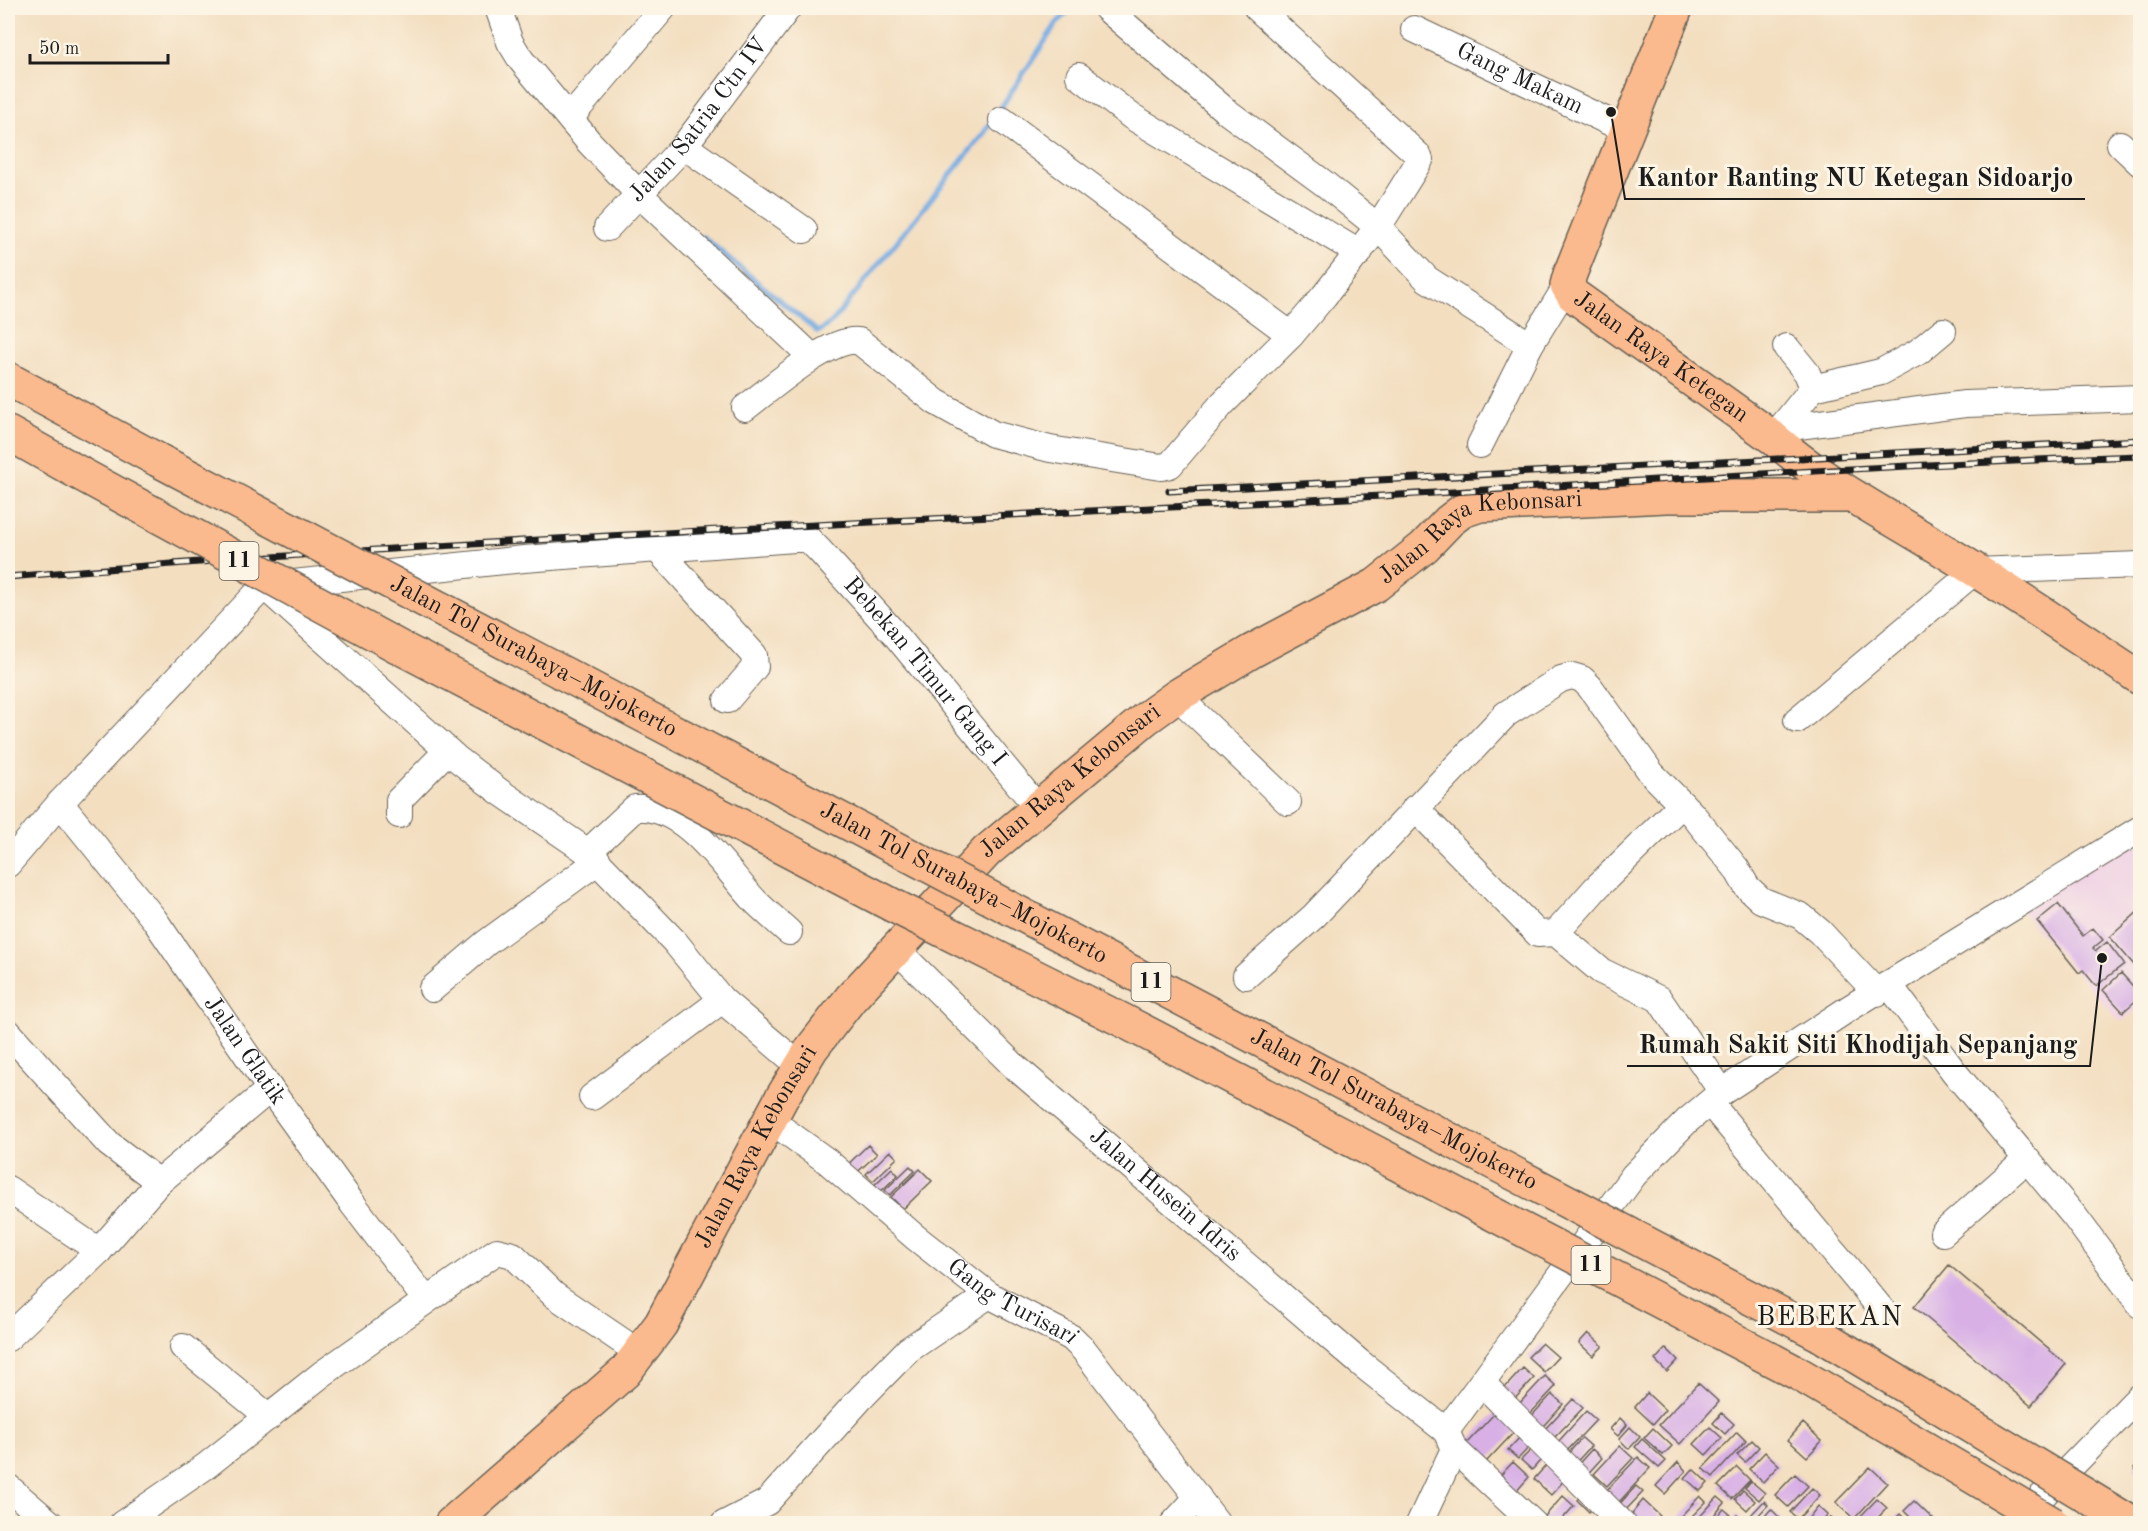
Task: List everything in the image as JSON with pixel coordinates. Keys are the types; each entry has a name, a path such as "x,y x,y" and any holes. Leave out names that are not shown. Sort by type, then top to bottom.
{"main road":[{"name":"Jalan Raya Ketegan","path":"1676,8 1626,130 1567,285 1573,295 1777,432 1796,458 2140,678"},
{"name":"Jalan Tol Surabaya–Mojokerto","path":"8,379 1819,1334 2133,1524"},
{"name":"11","path":"8,433 68,476"},
{"path":"8,456 68,476"},
{"name":"Jalan Tol Surabaya–Mojokerto","path":"68,476 896,907 1122,1020 1799,1374 2053,1524"},
{"name":"Jalan Raya Kebonsari","path":"468,1518 625,1372 641,1354 661,1324 800,1066 851,998 987,851 1177,696 1252,651 1376,585 1424,547 1462,511 1480,505 1666,496 1857,498"}],"street":[{"path":"573,115 663,8"},
{"name":"Jalan Satria Ctn IV","path":"607,228 684,146 788,8"},
{"path":"745,408 812,357 847,339 858,341 936,402 993,434 1050,449 1161,467 1170,465 1179,458 1222,404 1291,334 1359,253 1420,160 1418,155 1257,8"},
{"path":"1107,9 1226,111 1325,184 1378,227 1426,279 1530,345"},
{"path":"510,16 521,60 573,115 589,142 644,188 812,357"},
{"name":"Gang Makam","path":"1414,29 1626,130"},
{"path":"1079,76 1131,116 1359,253"},
{"path":"1002,120 1291,334"},
{"path":"2120,144 2140,163"},
{"path":"684,146 804,230"},
{"path":"1480,445 1530,345 1567,285"},
{"path":"1777,432 1813,388 1881,372 1908,358 1943,332"},
{"path":"1786,347 1807,373 1813,388"},
{"path":"1777,432 1965,404 2140,398"},
{"name":"Bebekan Timur Gang I","path":"658,550 808,539 894,633 1038,808"},
{"path":"11,854 264,586 524,559 658,550 754,655 755,667 727,700"},
{"path":"1797,720 1975,571 2140,565"},
{"path":"264,586 447,751 500,792 593,856 675,942 722,1000 800,1066"},
{"path":"1246,976 1314,916 1506,714 1561,679 1572,676 1582,679 1652,774 1682,804 1736,868 1747,886 1761,900 1801,916 1883,989 2075,1217 2139,1298"},
{"path":"1177,696 1288,802"},
{"path":"399,815 399,801 447,751"},
{"name":"Jalan Glatik","path":"60,803 154,919 270,1089 352,1203 426,1300"},
{"path":"1556,933 1596,888 1682,804"},
{"path":"432,989 593,856 635,808 655,810 684,824 698,836 755,901 789,932"},
{"path":"1415,808 1538,934 1556,933 1601,970 1659,999 1716,1098 1882,1310"},
{"path":"1419,1524 1450,1440 1482,1383 1634,1175 1687,1121 1716,1098 1883,989 2140,829"},
{"name":"Jalan Husein Idris","path":"895,948 1014,1066 1450,1440 1534,1524"},
{"path":"592,1097 722,1000"},
{"path":"8,1032 110,1144 159,1182"},
{"path":"8,1338 99,1251 159,1182 270,1089"},
{"name":"Gang Turisari","path":"770,1120 827,1161 915,1237 989,1295 1072,1338 1084,1350 1218,1524"},
{"path":"1943,1233 2026,1160"},
{"path":"8,1189 99,1251"},
{"path":"123,1524 206,1466 322,1374 497,1251 513,1255 571,1307 641,1354"},
{"path":"724,1524 767,1502 858,1400 908,1350 989,1295"},
{"path":"183,1347 269,1417"},
{"path":"1482,1383 1623,1524"},
{"path":"2015,1524 2140,1396"},
{"path":"8,1487 51,1524"},
{"path":"1173,1524 1198,1497"}],"shaded area":[{"path":"2140,835 2140,1007 2121,1022 2020,910"}],"building":[{"path":"2058,904 2083,936 2093,928 2103,940 2093,948 2096,951 2107,942 2124,964 2096,986 2083,970 2079,973 2037,921"},
{"path":"2140,910 2140,972 2110,937"},
{"path":"2121,973 2140,994 2140,997 2123,1012 2103,990"},
{"path":"868,1145 877,1154 851,1178 842,1170"},
{"path":"890,1151 897,1158 873,1181 866,1174"},
{"path":"910,1166 915,1171 890,1195 885,1190"},
{"path":"892,1168 898,1175 877,1195 870,1189"},
{"path":"920,1169 932,1181 903,1209 891,1197"},
{"path":"1949,1265 2066,1364 2031,1406 1914,1307"},
{"path":"1588,1333 1603,1346 1593,1356 1579,1343"},
{"path":"1542,1343 1558,1357 1544,1372 1528,1357"},
{"path":"1666,1348 1678,1360 1667,1372 1655,1360"},
{"path":"1523,1368 1534,1378 1511,1403 1500,1393"},
{"path":"1545,1376 1556,1386 1528,1416 1517,1406"},
{"path":"1698,1383 1719,1402 1680,1444 1659,1425"},
{"path":"1647,1393 1665,1410 1653,1424 1635,1407"},
{"path":"1552,1394 1563,1404 1536,1434 1524,1424"},
{"path":"1573,1399 1583,1408 1552,1440 1543,1431"},
{"path":"1586,1411 1596,1420 1566,1452 1557,1443"},
{"path":"1496,1412 1516,1430 1485,1463 1465,1445"},
{"path":"1722,1413 1734,1424 1725,1434 1713,1423"},
{"path":"1620,1418 1627,1425 1618,1436 1610,1429"},
{"path":"1803,1423 1822,1441 1807,1457 1788,1440"},
{"path":"1630,1427 1640,1437 1629,1449 1619,1439"},
{"path":"1710,1427 1722,1438 1706,1455 1694,1444"},
{"path":"1653,1428 1672,1446 1663,1455 1644,1438"},
{"path":"1737,1432 1746,1441 1713,1477 1703,1468"},
{"path":"1522,1435 1532,1444 1518,1459 1508,1450"},
{"path":"1582,1438 1591,1446 1572,1467 1563,1459"},
{"path":"1642,1439 1666,1461 1659,1468 1635,1447"},
{"path":"1752,1440 1759,1447 1745,1462 1737,1455"},
{"path":"1536,1445 1546,1454 1532,1470 1521,1460"},
{"path":"1620,1446 1633,1458 1607,1486 1594,1474"},
{"path":"1592,1449 1602,1458 1583,1479 1573,1470"},
{"path":"1765,1452 1779,1465 1763,1482 1749,1469"},
{"path":"1638,1457 1650,1468 1619,1502 1606,1491"},
{"path":"1550,1461 1567,1477 1551,1495 1534,1479"},
{"path":"2140,1461 2140,1474 2134,1468"},
{"path":"1513,1462 1529,1477 1514,1494 1497,1479"},
{"path":"1678,1462 1686,1471 1665,1494 1656,1486"},
{"path":"1737,1467 1750,1480 1732,1499 1718,1486"},
{"path":"1870,1467 1887,1483 1854,1519 1836,1502"},
{"path":"1693,1469 1708,1483 1700,1491 1685,1478"},
{"path":"1795,1474 1808,1486 1788,1507 1775,1495"},
{"path":"1751,1481 1765,1493 1759,1500 1745,1488"},
{"path":"1636,1486 1643,1492 1620,1516 1614,1510"},
{"path":"1812,1488 1820,1495 1798,1519 1790,1512"},
{"path":"1743,1490 1755,1501 1747,1510 1735,1499"},
{"path":"1584,1493 1597,1504 1589,1512 1577,1500"},
{"path":"1563,1496 1574,1506 1558,1524 1538,1524"},
{"path":"1700,1496 1706,1502 1684,1524 1679,1518"},
{"path":"1718,1497 1725,1503 1706,1524 1693,1524"},
{"path":"1877,1499 1887,1508 1872,1524 1857,1524 1855,1522"},
{"path":"1643,1500 1660,1516 1653,1524 1623,1524"},
{"path":"1764,1501 1768,1505 1755,1519 1751,1515"},
{"path":"1914,1501 1938,1524 1917,1524 1904,1511"},
{"path":"1818,1506 1828,1515 1820,1524 1804,1524"},
{"path":"1724,1509 1731,1515 1723,1524 1710,1524"},
{"path":"1771,1509 1786,1524 1758,1524"},
{"path":"1900,1514 1910,1524 1903,1524 1896,1518"},
{"path":"1737,1515 1744,1522 1730,1524"},
{"path":"1831,1517 1839,1524 1825,1524"},
{"path":"1890,1517 1898,1524 1884,1524"}],"waterway":[{"path":"703,237 818,332 832,322 984,133 1057,23 1072,8"}],"railway":[{"path":"1169,491 2140,440"},
{"path":"8,577 323,553 639,534 1272,502 1923,465 2140,456"}],"place":[{"name":"Kantor Ranting NU Ketegan Sidoarjo","path":"1611,112"},
{"name":"Rumah Sakit Siti Khodijah Sepanjang","path":"2102,958"}],"district":[{"name":"BEBEKAN","path":"1830,1317"}]}
